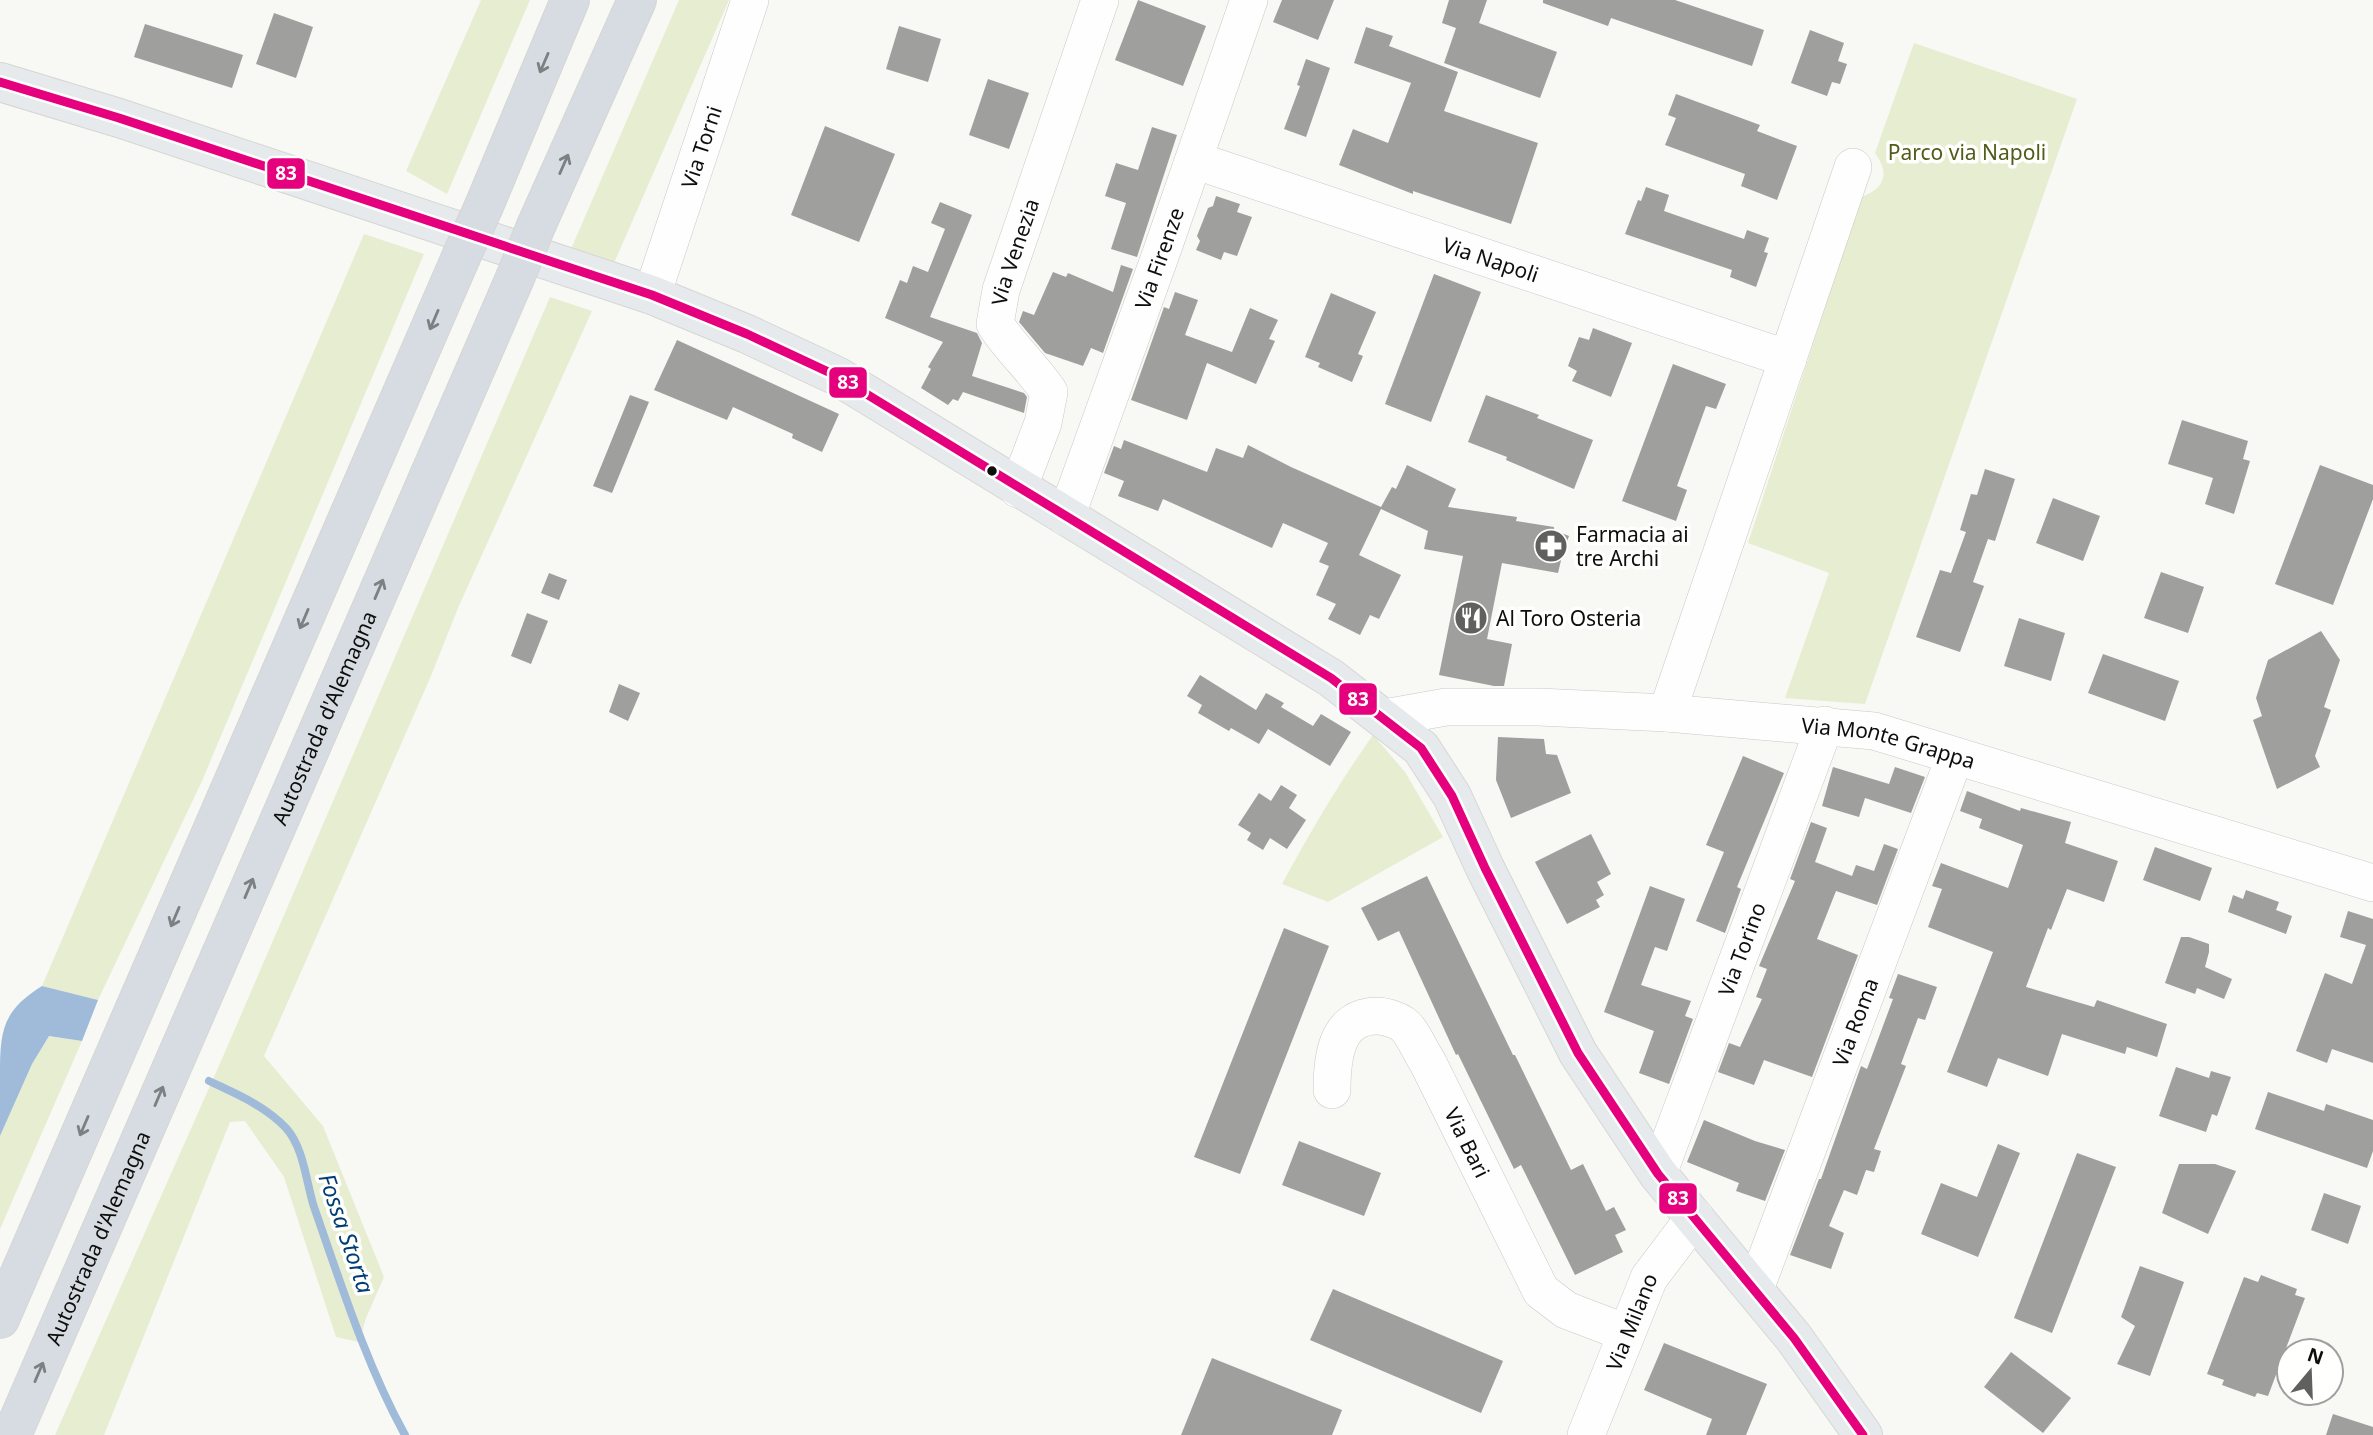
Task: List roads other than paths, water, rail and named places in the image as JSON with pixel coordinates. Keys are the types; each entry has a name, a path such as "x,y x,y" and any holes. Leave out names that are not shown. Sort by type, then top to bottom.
{"highway":[{"path":"0,1319 484,206 570,0"},
{"name":"Autostrada d'Alemagna","path":"12,1435 536,226 638,0"}],"main road":[{"path":"0,82 119,118 652,295 815,365 1331,678 1421,748 1452,796 1578,1053 1658,1174 1794,1338 1863,1435"}],"street":[{"name":"Via Torni","path":"652,295 750,0"},
{"name":"Via Venezia","path":"1018,489 1043,423 1049,391 1009,345 995,324 1001,290 1100,0"},
{"name":"Via Firenze","path":"1066,517 1249,0"},
{"name":"Via Napoli","path":"1194,160 1788,359"},
{"path":"1667,713 1853,167"},
{"name":"Via Monte Grappa","path":"1384,718 1446,707 1539,707 1667,713 1874,731 2373,883"},
{"name":"Via Torino","path":"1658,1174 1825,725"},
{"name":"Via Roma","path":"1755,1289 1955,756"},
{"name":"Via Bari","path":"1332,1090 1332,1065 1339,1039 1353,1021 1367,1016 1383,1016 1406,1026 1427,1061 1541,1291 1566,1310 1626,1333"},
{"name":"Via Milano","path":"1586,1435 1649,1278 1695,1217"}],"water":[{"path":"42,986 98,1000 82,1041 49,1036 32,1064 0,1136 0,1060 6,1023 19,1004"}],"waterway":[{"name":"Fossa Storta","path":"209,1081 259,1106 286,1128 297,1145 314,1207 355,1323 378,1380 405,1435"}],"place":[{"name":"Farmacia ai tre Archi","path":"1551,546"},
{"name":"Al Toro Osteria","path":"1471,618"}],"park label":[{"name":"Parco via Napoli","path":"1967,152"}]}
